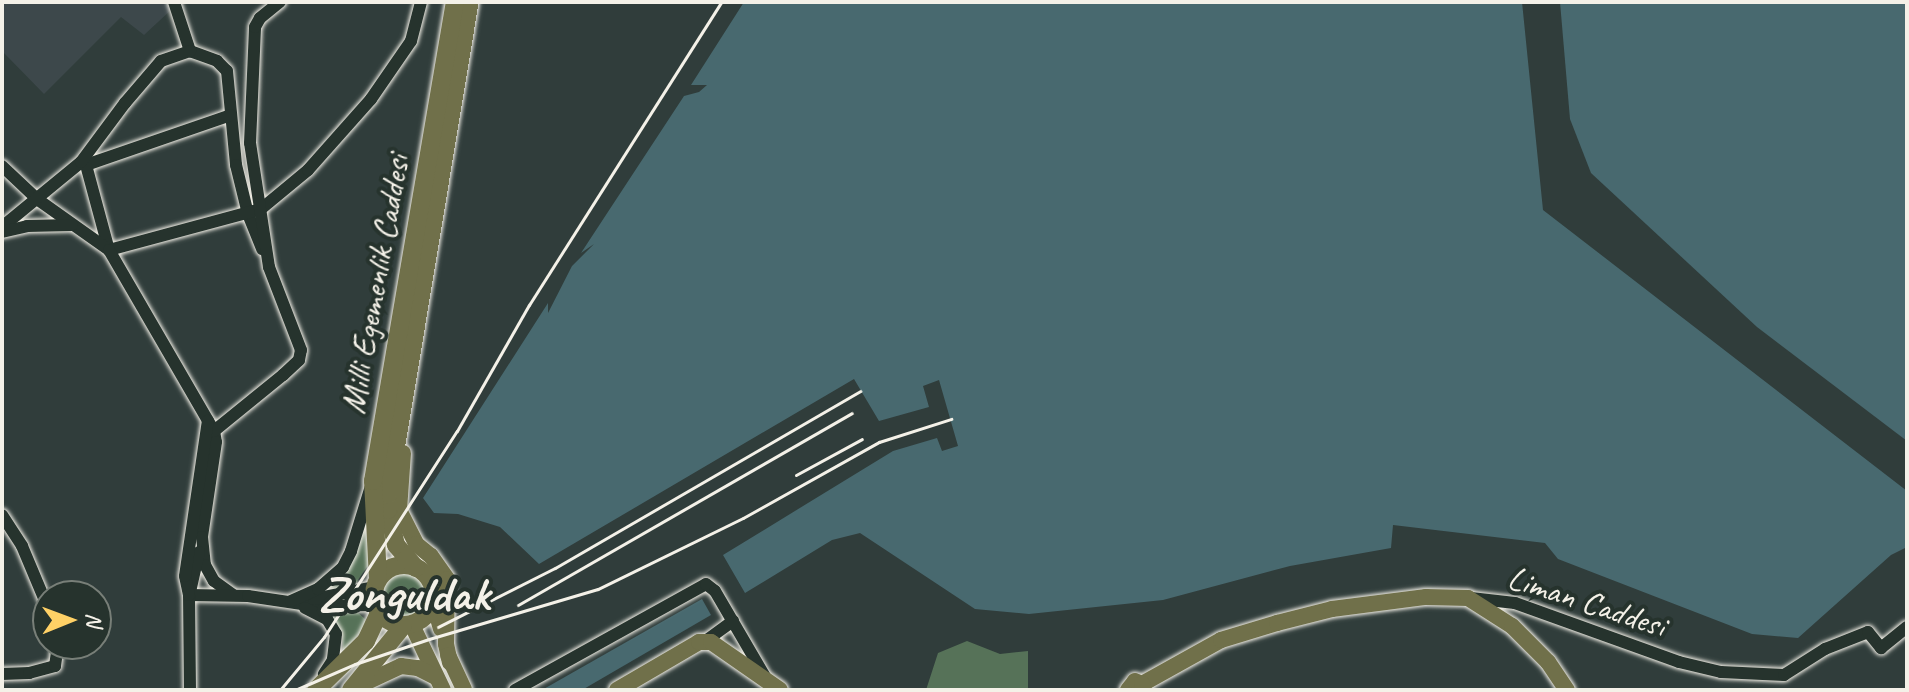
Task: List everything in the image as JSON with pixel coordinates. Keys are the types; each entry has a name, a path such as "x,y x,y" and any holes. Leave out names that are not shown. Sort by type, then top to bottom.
{"highway":[{"name":"Milli Egemenlik Caddesi","path":"376,596 373,481 455,2"},
{"name":"Milli Egemenlik Caddesi","path":"433,601 431,582 396,545 388,510 391,469 403,414 470,2"},
{"path":"315,690 366,641 376,596 399,565 416,568"},
{"path":"376,596 385,620 407,625"},
{"path":"352,690 407,625 426,616 433,601"}],"main road":[{"path":"403,414 399,510 416,544 431,556 447,579 446,644 450,663"},
{"path":"1468,598 1512,626 1548,662 1567,690"},
{"name":"Liman Caddesi","path":"1138,688 1221,640 1277,623 1388,601 1468,598"},
{"path":"433,601 450,663 464,690"},
{"path":"407,625 440,683"},
{"path":"617,690 704,642 711,642 773,687"},
{"path":"352,690 387,669 401,666 418,668 440,683"}],"street":[{"path":"174,2 190,51"},
{"path":"269,267 250,143 253,50 255,27 260,18 280,2"},
{"path":"2,166 37,199 109,250 261,209 308,170 371,99 411,41 421,2"},
{"path":"84,164 125,103 161,61 190,51 217,61 227,71 231,139 248,214 300,344 299,360 211,426 185,576 189,595 190,690"},
{"path":"2,229 84,164 231,115"},
{"path":"84,164 109,250 211,426 216,442 202,537 189,595"},
{"path":"2,229 72,225"},
{"path":"291,601 318,589 343,567 373,481"},
{"path":"2,515 22,546 36,580"},
{"path":"202,537 208,572 233,595"},
{"path":"515,690 706,584 715,591 773,687"},
{"path":"189,595 233,595 291,601 376,596"},
{"name":"Liman Caddesi","path":"1468,598 1515,603 1679,662 1721,672 1784,675 1825,649 1868,632 1881,648 1907,627"},
{"path":"291,601 327,619 336,634 333,660 315,690"},
{"path":"704,642 730,617"},
{"path":"2,674 29,673 55,666 56,660"}],"shaded area":[{"path":"2,2 167,2 171,10 144,35 121,17 44,94 2,51"}],"green space":[{"path":"365,519 369,564 351,590 325,593 339,577"},
{"path":"404,569 422,577 430,595 422,613 404,621 386,613 378,595 386,577"},
{"path":"328,610 355,610 365,619 365,626 343,654 342,634"},
{"path":"967,641 1000,654 1028,651 1028,690 926,690 938,653"}],"water":[{"path":"744,2 1522,2 1543,210 1907,491 1907,547 1891,555 1798,638 1752,634 1558,559 1545,543 1393,525 1391,548 1290,566 1163,600 1029,614 975,609 860,533 832,540 745,593 723,555 893,451 937,438 942,451 958,446 939,380 923,386 929,407 879,421 854,379 539,564 500,527 458,514 434,513 423,498 548,303 548,313 572,266 594,244 581,253 684,96 699,92 707,85 691,85"},
{"path":"1560,2 1907,2 1907,441 1757,327 1591,173 1570,119"},
{"path":"702,599 711,615 582,690 542,690"}],"railway":[{"path":"280,690 324,637 457,431 529,305 721,2"},
{"path":"438,627 555,568 860,391"},
{"path":"518,605 852,413"},
{"path":"295,690 355,664 429,639 598,589 743,518 879,442 951,419"},
{"path":"796,475 862,439"}],"district":[{"name":"Zonguldak","path":"404,594"}]}
